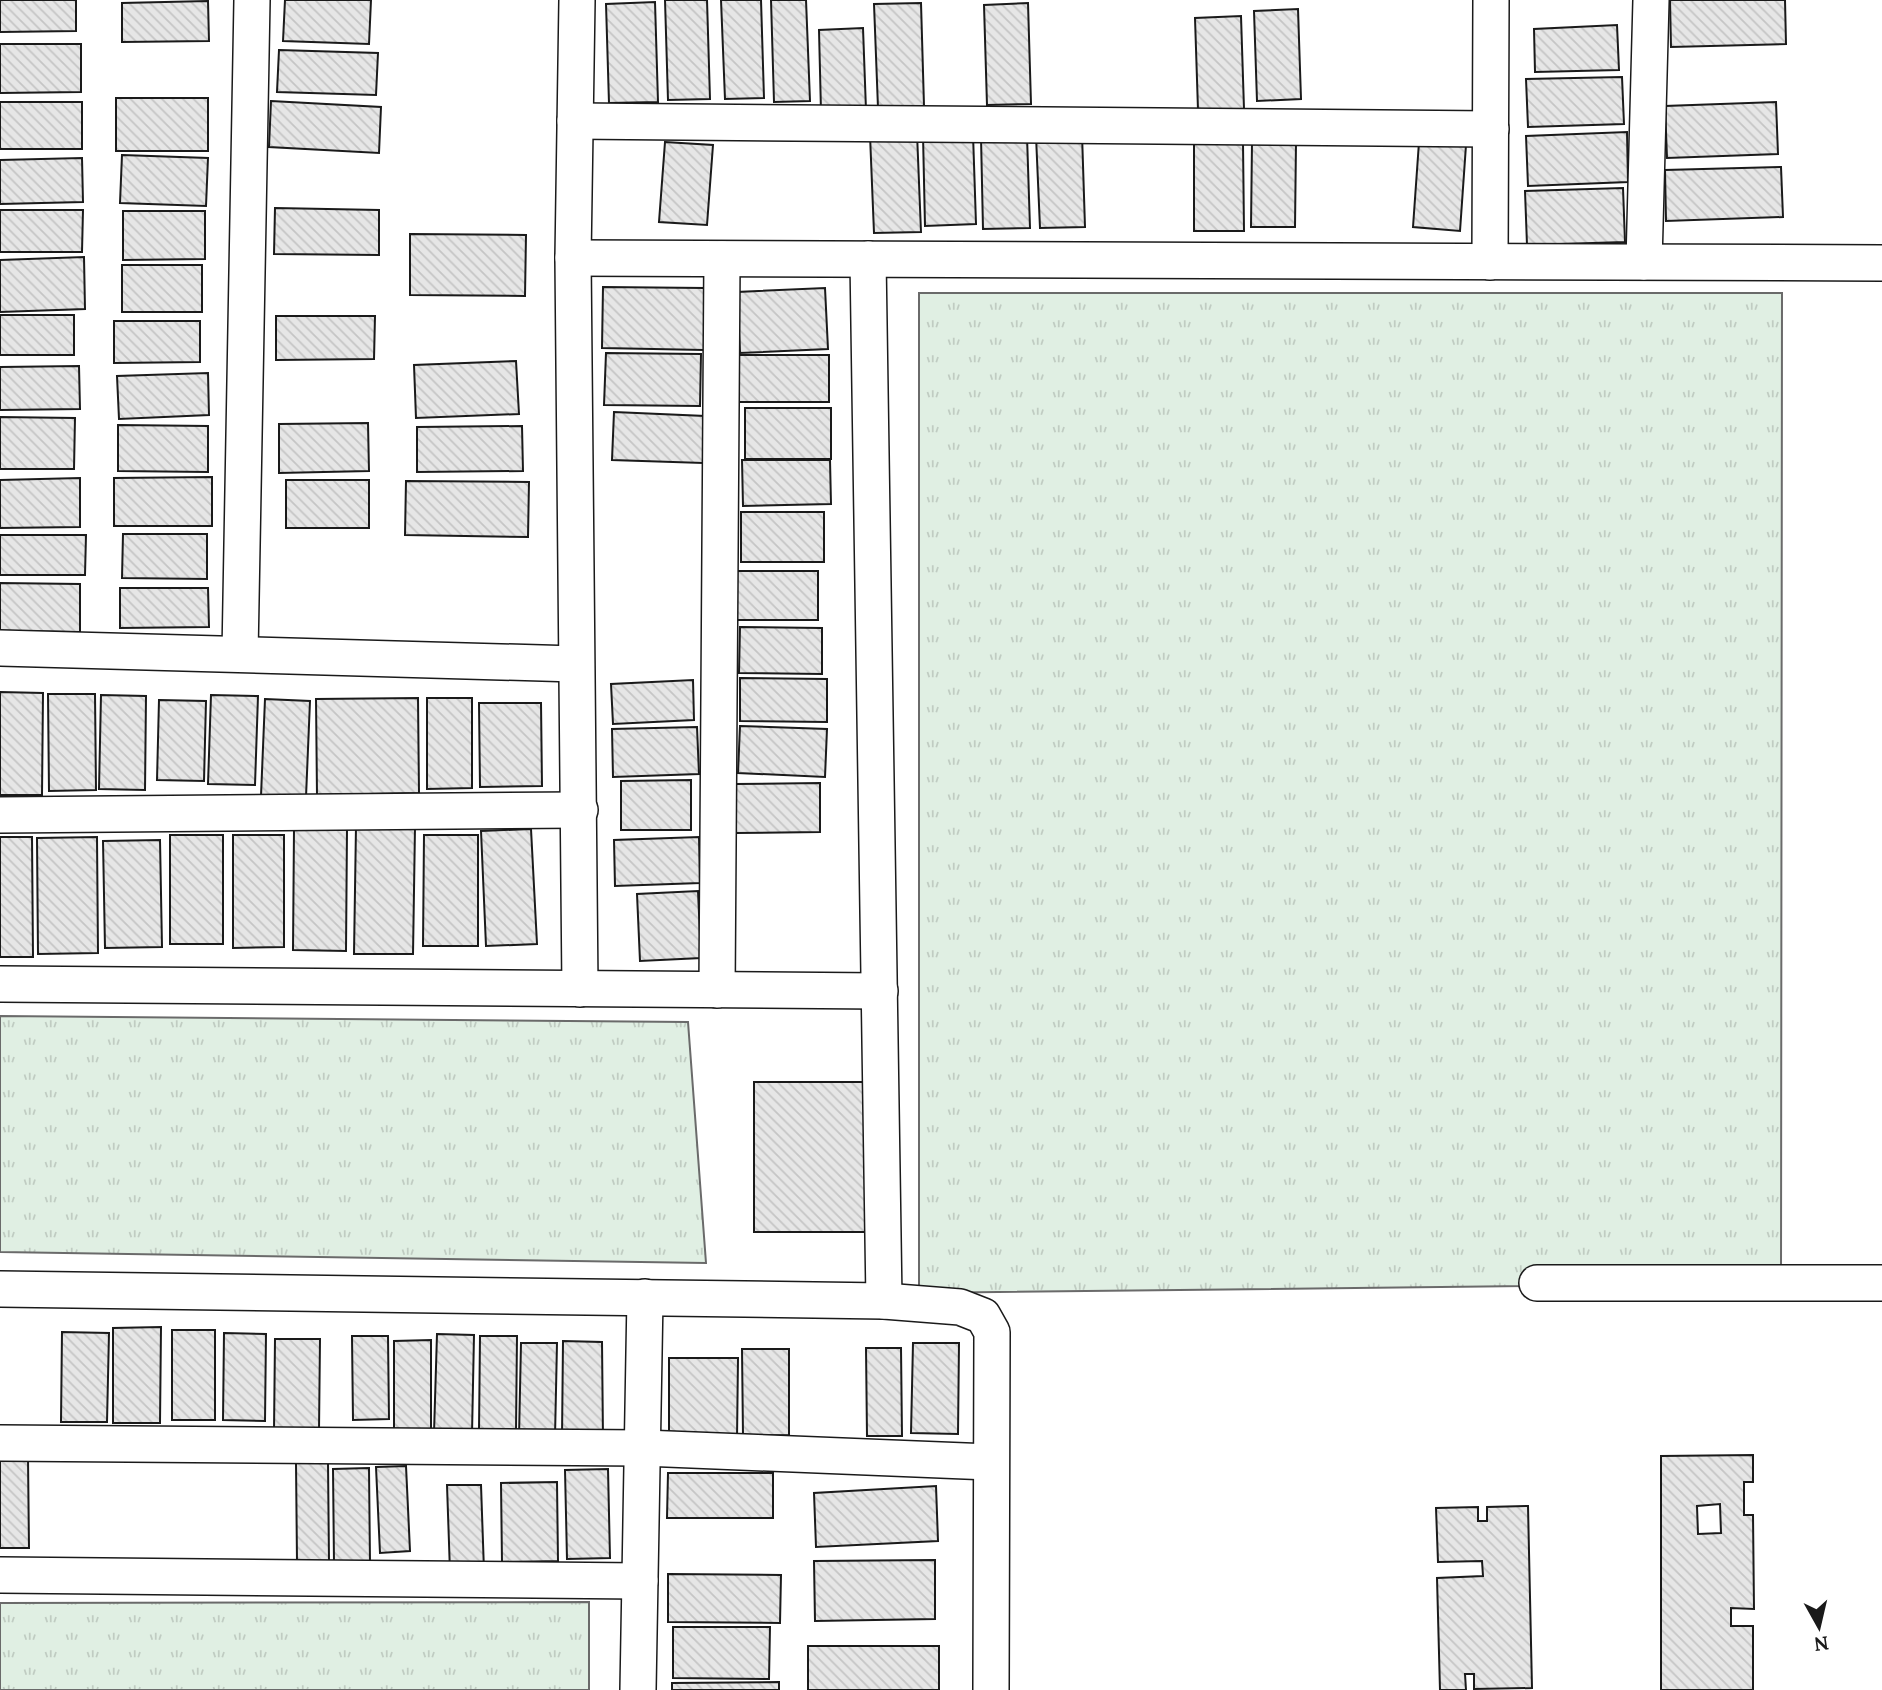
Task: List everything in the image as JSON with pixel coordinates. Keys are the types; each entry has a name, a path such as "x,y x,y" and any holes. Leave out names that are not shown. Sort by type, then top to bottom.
{"street":[{"path":"240,654 252,0"},
{"path":"577,0 573,258 580,989"},
{"path":"1490,262 1491,0"},
{"path":"1644,262 1651,0"},
{"path":"575,121 1491,129"},
{"path":"573,258 1882,263"},
{"path":"717,990 722,259"},
{"path":"868,259 884,1301"},
{"path":"0,649 576,664"},
{"path":"0,815 580,810"},
{"path":"0,984 880,991"},
{"path":"1537,1283 1882,1283"},
{"path":"0,1289 884,1301 960,1307 983,1316 992,1332 991,1690"},
{"path":"638,1690 645,1297"},
{"path":"0,1443 643,1448 990,1462"},
{"path":"0,1575 640,1581"}],"green space":[{"path":"919,293 1782,293 1781,1283 919,1293"},
{"path":"0,1016 688,1022 706,1263 0,1252"},
{"path":"589,1602 589,1690 0,1690 0,1603"}],"building":[{"path":"0,0 76,0 76,31 0,32"},
{"path":"285,0 371,0 369,44 283,41"},
{"path":"665,0 707,0 710,99 668,100"},
{"path":"721,0 761,0 764,98 725,99"},
{"path":"771,0 806,0 810,101 774,102"},
{"path":"1670,0 1785,0 1786,44 1671,47"},
{"path":"208,1 209,41 122,42 122,3"},
{"path":"655,2 658,102 609,103 606,4"},
{"path":"921,3 924,106 878,108 874,4"},
{"path":"1028,3 1031,104 987,105 984,5"},
{"path":"1298,9 1301,99 1257,101 1254,11"},
{"path":"1241,16 1244,109 1198,110 1195,18"},
{"path":"1617,25 1619,70 1535,72 1534,29"},
{"path":"863,28 866,110 821,112 819,30"},
{"path":"0,44 81,44 81,92 0,93"},
{"path":"279,50 378,53 376,95 277,92"},
{"path":"1622,77 1624,124 1528,127 1526,79"},
{"path":"116,98 208,98 208,151 116,151"},
{"path":"271,101 381,107 379,153 269,147"},
{"path":"0,102 82,102 82,149 0,149"},
{"path":"1776,102 1778,154 1667,158 1665,106"},
{"path":"1627,132 1628,182 1528,186 1526,136"},
{"path":"917,133 921,232 874,233 870,135"},
{"path":"973,134 976,224 925,226 923,135"},
{"path":"1082,134 1085,227 1040,228 1036,136"},
{"path":"1027,136 1030,228 983,229 981,137"},
{"path":"665,142 713,145 707,225 659,222"},
{"path":"1252,142 1296,142 1295,227 1251,227"},
{"path":"1419,142 1466,145 1460,231 1413,227"},
{"path":"1194,143 1243,143 1244,231 1194,231"},
{"path":"122,155 208,158 206,206 120,203"},
{"path":"82,158 83,202 0,204 0,160"},
{"path":"1781,167 1783,217 1666,221 1665,170"},
{"path":"1623,188 1625,242 1527,245 1525,191"},
{"path":"275,208 379,210 379,255 274,254"},
{"path":"0,210 83,210 82,252 0,252"},
{"path":"123,211 205,211 205,259 123,260"},
{"path":"410,234 526,235 525,296 410,295"},
{"path":"84,257 85,309 0,312 0,260"},
{"path":"122,265 202,265 202,312 122,312"},
{"path":"603,287 705,288 704,350 602,348"},
{"path":"825,288 828,349 740,353 737,292"},
{"path":"0,315 74,315 74,355 0,355"},
{"path":"276,316 375,316 374,359 276,360"},
{"path":"114,321 200,321 200,362 114,363"},
{"path":"606,353 701,354 700,406 604,405"},
{"path":"739,355 829,355 829,402 739,402"},
{"path":"516,361 519,414 416,418 414,365"},
{"path":"79,366 80,409 0,410 0,367"},
{"path":"208,373 209,415 119,419 117,376"},
{"path":"745,408 831,408 831,459 745,459"},
{"path":"614,412 705,416 703,463 612,460"},
{"path":"0,417 75,418 74,469 0,469"},
{"path":"368,423 369,471 279,473 279,424"},
{"path":"118,425 208,426 208,472 118,471"},
{"path":"522,426 523,471 417,472 417,427"},
{"path":"742,460 830,460 831,504 743,506"},
{"path":"212,477 212,526 114,526 114,478"},
{"path":"80,478 80,527 0,528 0,480"},
{"path":"286,480 369,480 369,528 286,528"},
{"path":"406,481 529,482 528,537 405,535"},
{"path":"741,512 824,512 824,562 741,562"},
{"path":"123,534 207,534 207,579 122,578"},
{"path":"0,535 86,535 85,575 0,575"},
{"path":"733,571 818,571 818,620 733,620"},
{"path":"0,583 80,584 80,632 0,631"},
{"path":"120,588 208,588 209,627 120,628"},
{"path":"740,627 822,628 822,674 739,673"},
{"path":"740,678 827,679 827,722 740,721"},
{"path":"693,680 694,720 613,724 611,684"},
{"path":"0,692 43,693 42,795 0,795"},
{"path":"48,694 95,694 96,790 49,791"},
{"path":"101,695 146,696 145,790 99,789"},
{"path":"211,695 258,696 255,785 208,784"},
{"path":"418,698 419,793 317,795 316,699"},
{"path":"427,698 472,698 472,788 427,789"},
{"path":"265,699 310,701 306,797 261,796"},
{"path":"159,700 206,701 204,781 157,780"},
{"path":"479,703 541,703 542,786 480,787"},
{"path":"740,726 827,729 825,777 738,773"},
{"path":"697,727 699,774 613,777 612,729"},
{"path":"691,780 691,830 621,830 621,781"},
{"path":"820,783 820,832 736,833 736,784"},
{"path":"356,826 415,827 413,954 354,954"},
{"path":"294,829 347,829 346,951 293,950"},
{"path":"531,829 537,944 486,946 481,831"},
{"path":"170,835 223,835 223,944 170,944"},
{"path":"233,835 284,835 284,947 233,948"},
{"path":"424,835 478,835 478,946 423,946"},
{"path":"0,837 32,837 33,957 0,957"},
{"path":"97,837 98,953 38,954 37,838"},
{"path":"699,837 700,883 615,886 614,840"},
{"path":"160,840 162,947 105,948 103,841"},
{"path":"698,891 701,958 640,961 637,894"},
{"path":"754,1082 867,1082 867,1232 754,1232"},
{"path":"161,1327 160,1423 113,1423 113,1328"},
{"path":"172,1330 215,1330 215,1420 172,1420"},
{"path":"62,1332 109,1333 107,1422 61,1422"},
{"path":"224,1333 266,1334 265,1421 223,1420"},
{"path":"437,1334 474,1335 472,1434 434,1433"},
{"path":"352,1336 388,1336 389,1419 353,1420"},
{"path":"480,1336 517,1336 516,1431 479,1431"},
{"path":"275,1339 320,1339 319,1431 274,1431"},
{"path":"431,1340 431,1431 394,1431 394,1341"},
{"path":"563,1341 602,1342 603,1439 562,1438"},
{"path":"521,1343 557,1343 555,1437 519,1437"},
{"path":"913,1343 959,1343 958,1434 911,1433"},
{"path":"866,1348 901,1348 902,1436 867,1436"},
{"path":"742,1349 789,1349 789,1435 743,1436"},
{"path":"669,1358 738,1358 737,1439 669,1439"},
{"path":"1753,1455 1753,1482 1744,1482 1744,1515 1753,1515 1754,1609 1731,1608 1731,1626 1753,1626 1753,1690 1661,1690 1661,1456","holes":["1720,1504 1721,1533 1698,1534 1697,1506"]},
{"path":"28,1458 29,1548 0,1548 0,1459"},
{"path":"328,1462 329,1561 297,1561 296,1463"},
{"path":"406,1466 410,1551 380,1553 376,1467"},
{"path":"369,1468 370,1563 334,1563 333,1469"},
{"path":"608,1469 610,1558 567,1559 565,1470"},
{"path":"668,1473 773,1473 773,1518 667,1518"},
{"path":"557,1482 558,1561 502,1562 501,1483"},
{"path":"447,1485 481,1485 484,1571 450,1572"},
{"path":"936,1486 938,1541 816,1547 814,1493"},
{"path":"1528,1506 1532,1688 1474,1689 1474,1674 1465,1674 1466,1690 1440,1690 1437,1578 1483,1576 1482,1561 1438,1562 1436,1508 1478,1507 1478,1521 1487,1521 1487,1507"},
{"path":"935,1560 935,1619 815,1621 814,1561"},
{"path":"668,1574 781,1575 780,1623 668,1622"},
{"path":"673,1627 770,1627 769,1679 673,1678"},
{"path":"808,1646 939,1646 939,1690 808,1690"},
{"path":"779,1682 779,1690 672,1690 672,1683"}]}
